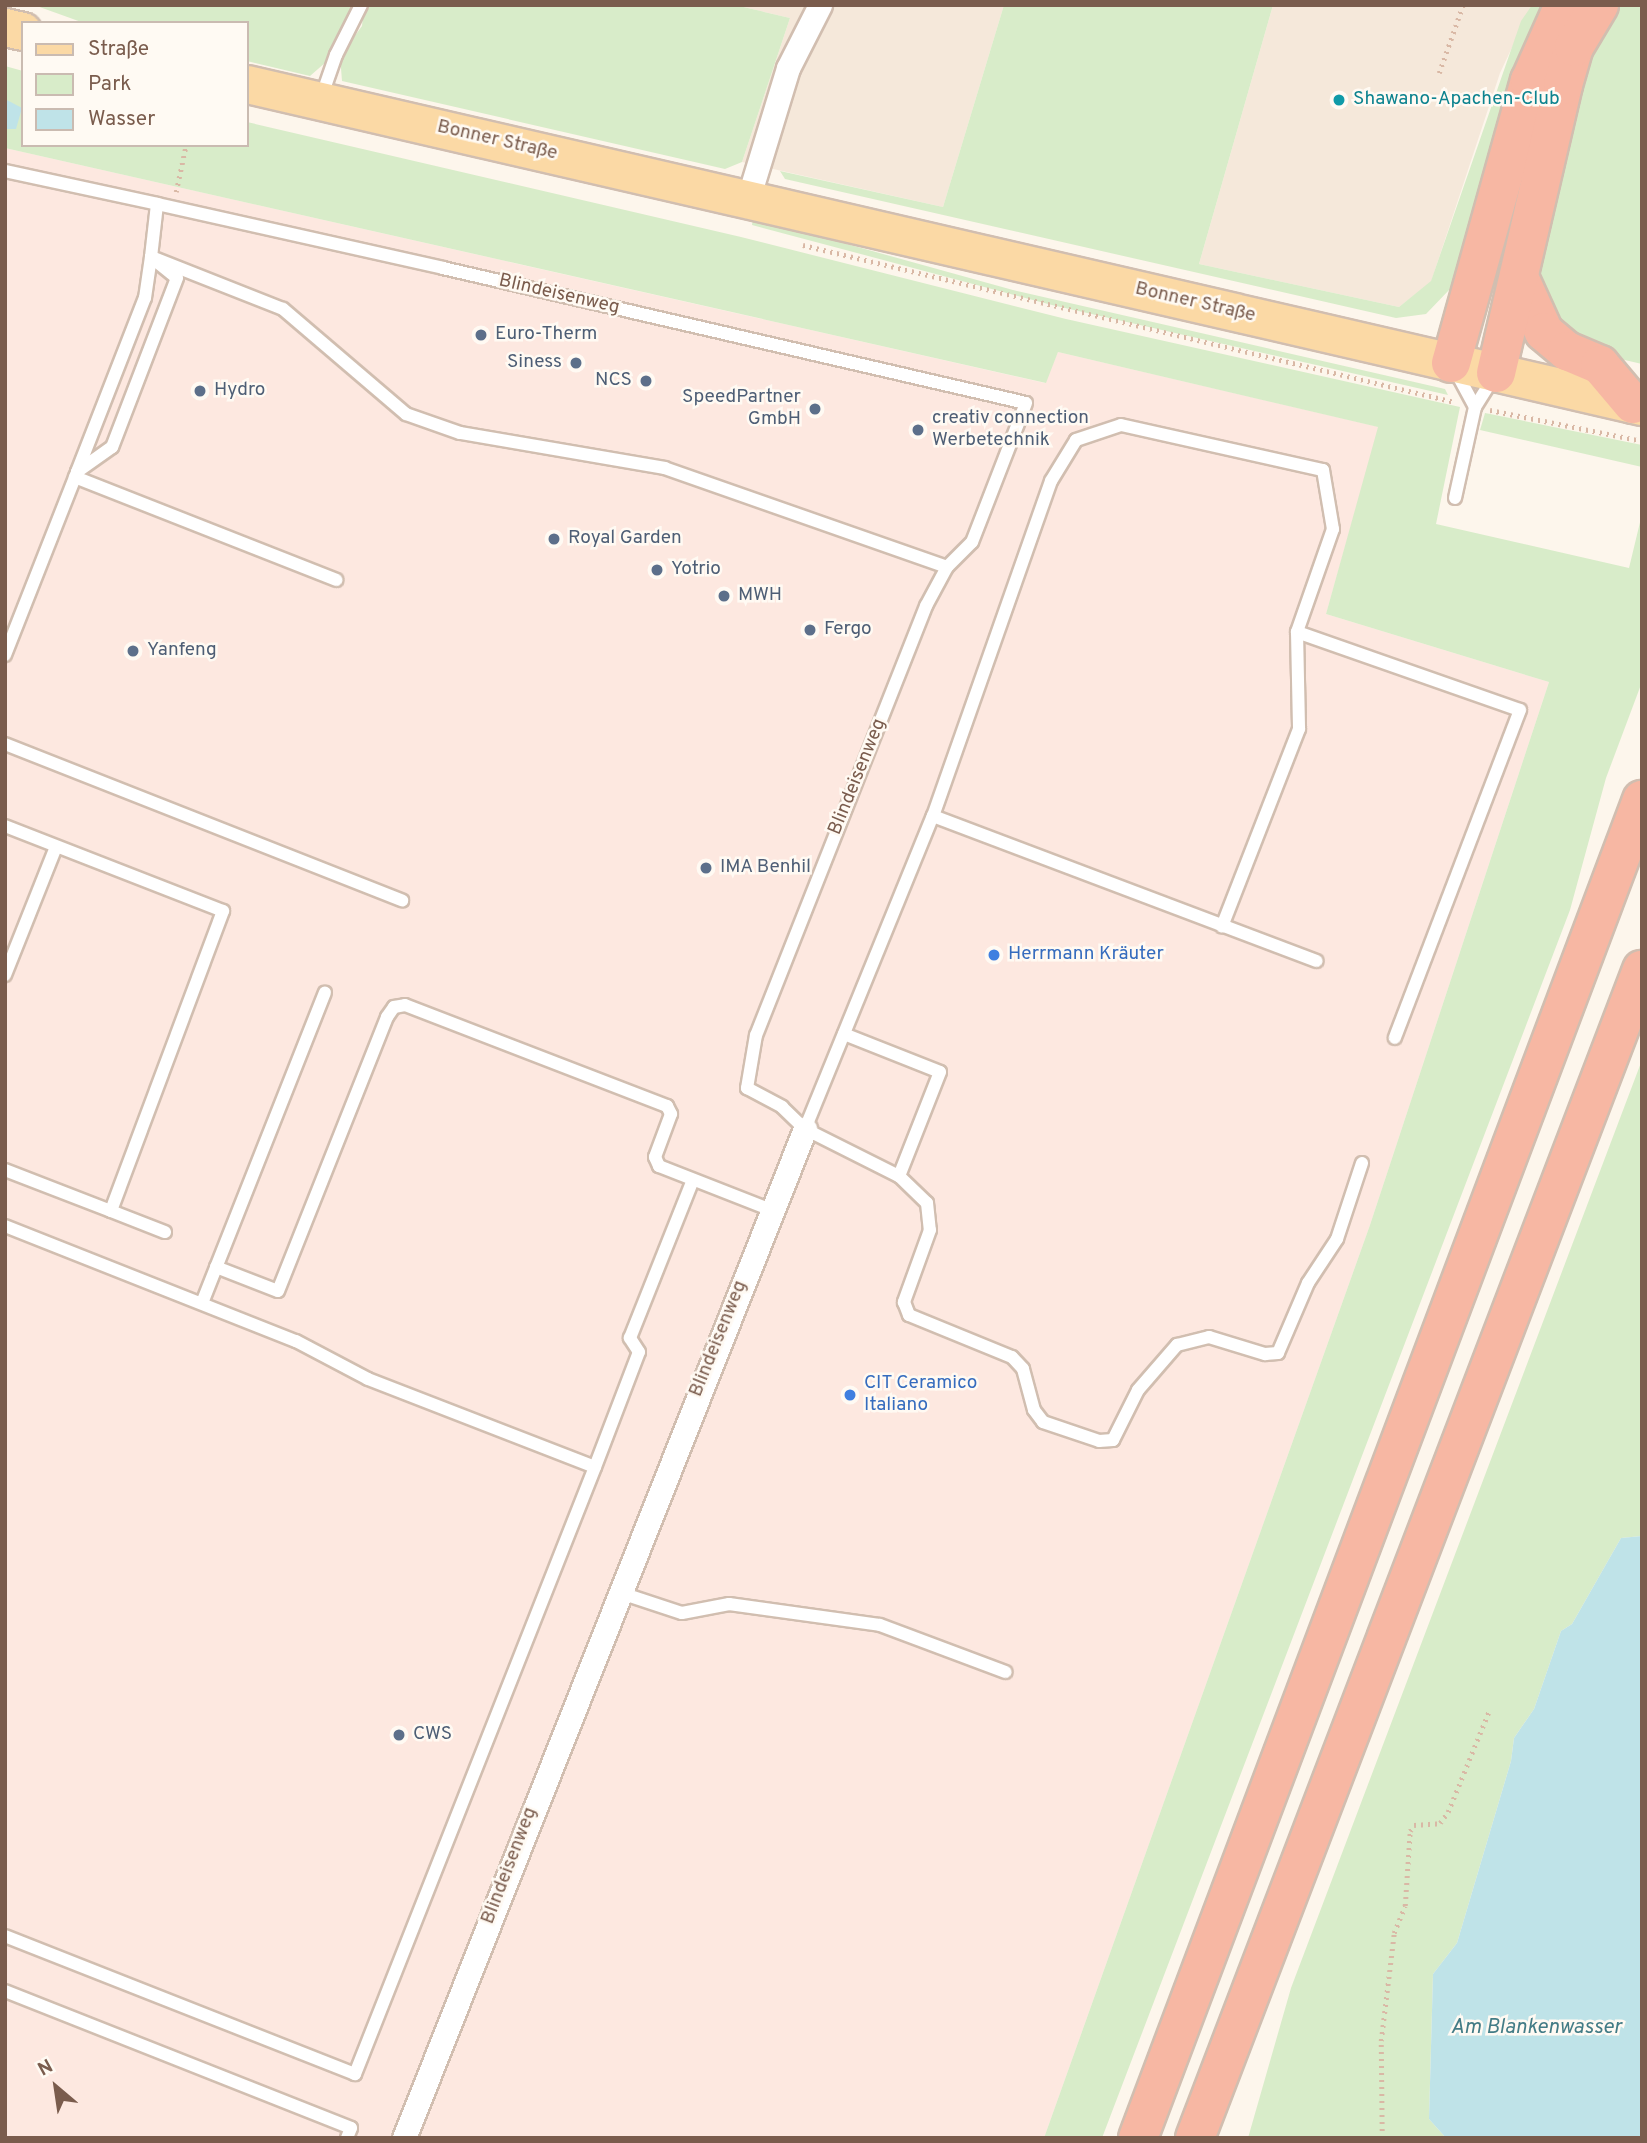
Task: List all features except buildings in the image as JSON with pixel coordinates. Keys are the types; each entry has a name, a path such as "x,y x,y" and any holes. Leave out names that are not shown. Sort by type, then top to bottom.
{"highway":[{"path":"1451,363 1530,81 1564,5"},
{"path":"1496,373 1563,85 1574,47 1599,5"},
{"path":"1519,277 1544,331 1567,351 1600,365 1639,417"},
{"path":"1138,2138 1642,800"},
{"path":"1195,2138 1642,970"}],"main road":[{"name":"Bonner Straße","path":"248,84 1496,373 1639,417"}],"street":[{"path":"748,199 788,68 820,5"},
{"name":"Blindeisenweg","path":"404,2138 618,1592 805,1129"}],"lane":[{"path":"320,101 335,55 361,5"},
{"path":"5,171 157,204 145,298 5,655"},
{"name":"Blindeisenweg","path":"157,204 1026,403 972,542 947,567 926,606 756,1035 747,1088 782,1107 805,1129"},
{"path":"76,474 112,447 177,278 151,257"},
{"path":"151,257 283,309 392,404 425,422 460,433 666,468 947,567"},
{"path":"1451,363 1475,407"},
{"path":"1455,498 1475,407 1496,373"},
{"path":"1222,927 1299,729 1297,632 1333,529 1323,470 1121,425 1076,440 1051,481 933,816 805,1129 899,1176 927,1203 930,1230 904,1302 909,1315 1012,1357 1023,1369 1034,1410 1043,1422 1099,1441 1113,1440 1138,1390 1177,1345 1209,1337 1265,1354 1278,1353 1308,1283 1337,1239 1362,1163"},
{"path":"76,474 336,580"},
{"path":"1297,632 1520,710 1395,1038"},
{"path":"5,744 402,900"},
{"path":"933,816 1317,961"},
{"path":"5,826 222,911 111,1211"},
{"path":"5,975 56,846"},
{"path":"202,1303 325,993"},
{"path":"216,1267 278,1292 394,1007 405,1005 667,1107 671,1114 655,1157 659,1166 771,1210"},
{"path":"844,1034 940,1072 899,1176"},
{"path":"5,1170 165,1232"},
{"path":"5,1936 355,2074 639,1352 630,1338 693,1180"},
{"path":"5,1226 296,1341 369,1379 594,1467"},
{"path":"618,1592 682,1613 729,1604 880,1625 1006,1672"},
{"path":"5,1991 351,2128 347,2138"}],"path":[{"path":"1439,73 1463,5"},
{"path":"794,243 1475,407 1639,417"},
{"path":"1382,2138 1381,2041 1394,1933 1405,1906 1410,1831 1414,1825 1440,1823 1448,1812 1489,1711"}],"shaded area":[{"path":"735,5 1004,5 943,207 742,162 790,18"},
{"path":"1273,5 1532,5 1500,73 1431,282 1399,307 1199,264"},
{"path":"5,148 1045,383 1058,352 1379,427 1326,614 1549,682 1370,1225 1044,2138 5,2138"}],"green space":[{"path":"34,5 354,5 326,62 310,76 248,61 248,21 78,21"},
{"path":"364,5 735,5 790,18 742,162 725,169 342,81 340,56 362,26"},
{"path":"1004,5 1273,5 1199,264 1399,307 1431,281 1521,21 1532,5 1550,5 1450,289 1426,314 1396,318 785,179 780,171 943,207"},
{"path":"1620,5 1642,5 1642,364 1590,352 1572,342 1535,280 1588,54"},
{"path":"5,66 21,70 21,147 248,147 248,122 741,237 1066,319 1460,407 1436,524 1629,568 1642,514 1642,682 1606,778 1570,910 1102,2138 1044,2138 1370,1225 1549,682 1326,614 1378,427 1058,352 1046,383 5,148"},
{"path":"753,218 1013,290 1445,389 1448,395 1052,305 752,225"},
{"path":"1485,413 1642,445 1642,467 1480,430"},
{"path":"1642,1060 1642,1536 1621,1538 1572,1624 1561,1631 1534,1709 1514,1738 1511,1761 1457,1943 1433,1974 1429,2119 1446,2138 1248,2138 1291,1988"}],"water":[{"path":"5,99 21,107 21,112 16,129 5,129"},
{"name":"Am Blankenwasser","path":"1642,1536 1642,2138 1446,2138 1429,2119 1433,1974 1457,1943 1511,1761 1514,1738 1534,1709 1561,1631 1572,1624 1621,1538"}],"place":[{"name":"Shawano-Apachen-Club","path":"1339,100"},
{"name":"Euro-Therm","path":"481,335"},
{"name":"Siness","path":"576,363"},
{"name":"NCS","path":"646,381"},
{"name":"Hydro","path":"200,391"},
{"name":"SpeedPartner GmbH","path":"815,409"},
{"name":"creativ connection Werbetechnik","path":"918,430"},
{"name":"Royal Garden","path":"554,539"},
{"name":"Yotrio","path":"657,570"},
{"name":"MWH","path":"724,596"},
{"name":"Fergo","path":"810,630"},
{"name":"Yanfeng","path":"133,651"},
{"name":"IMA Benhil","path":"706,868"},
{"name":"Herrmann Kräuter","path":"994,955"},
{"name":"CIT Ceramico Italiano","path":"850,1395"},
{"name":"CWS","path":"399,1735"}]}
